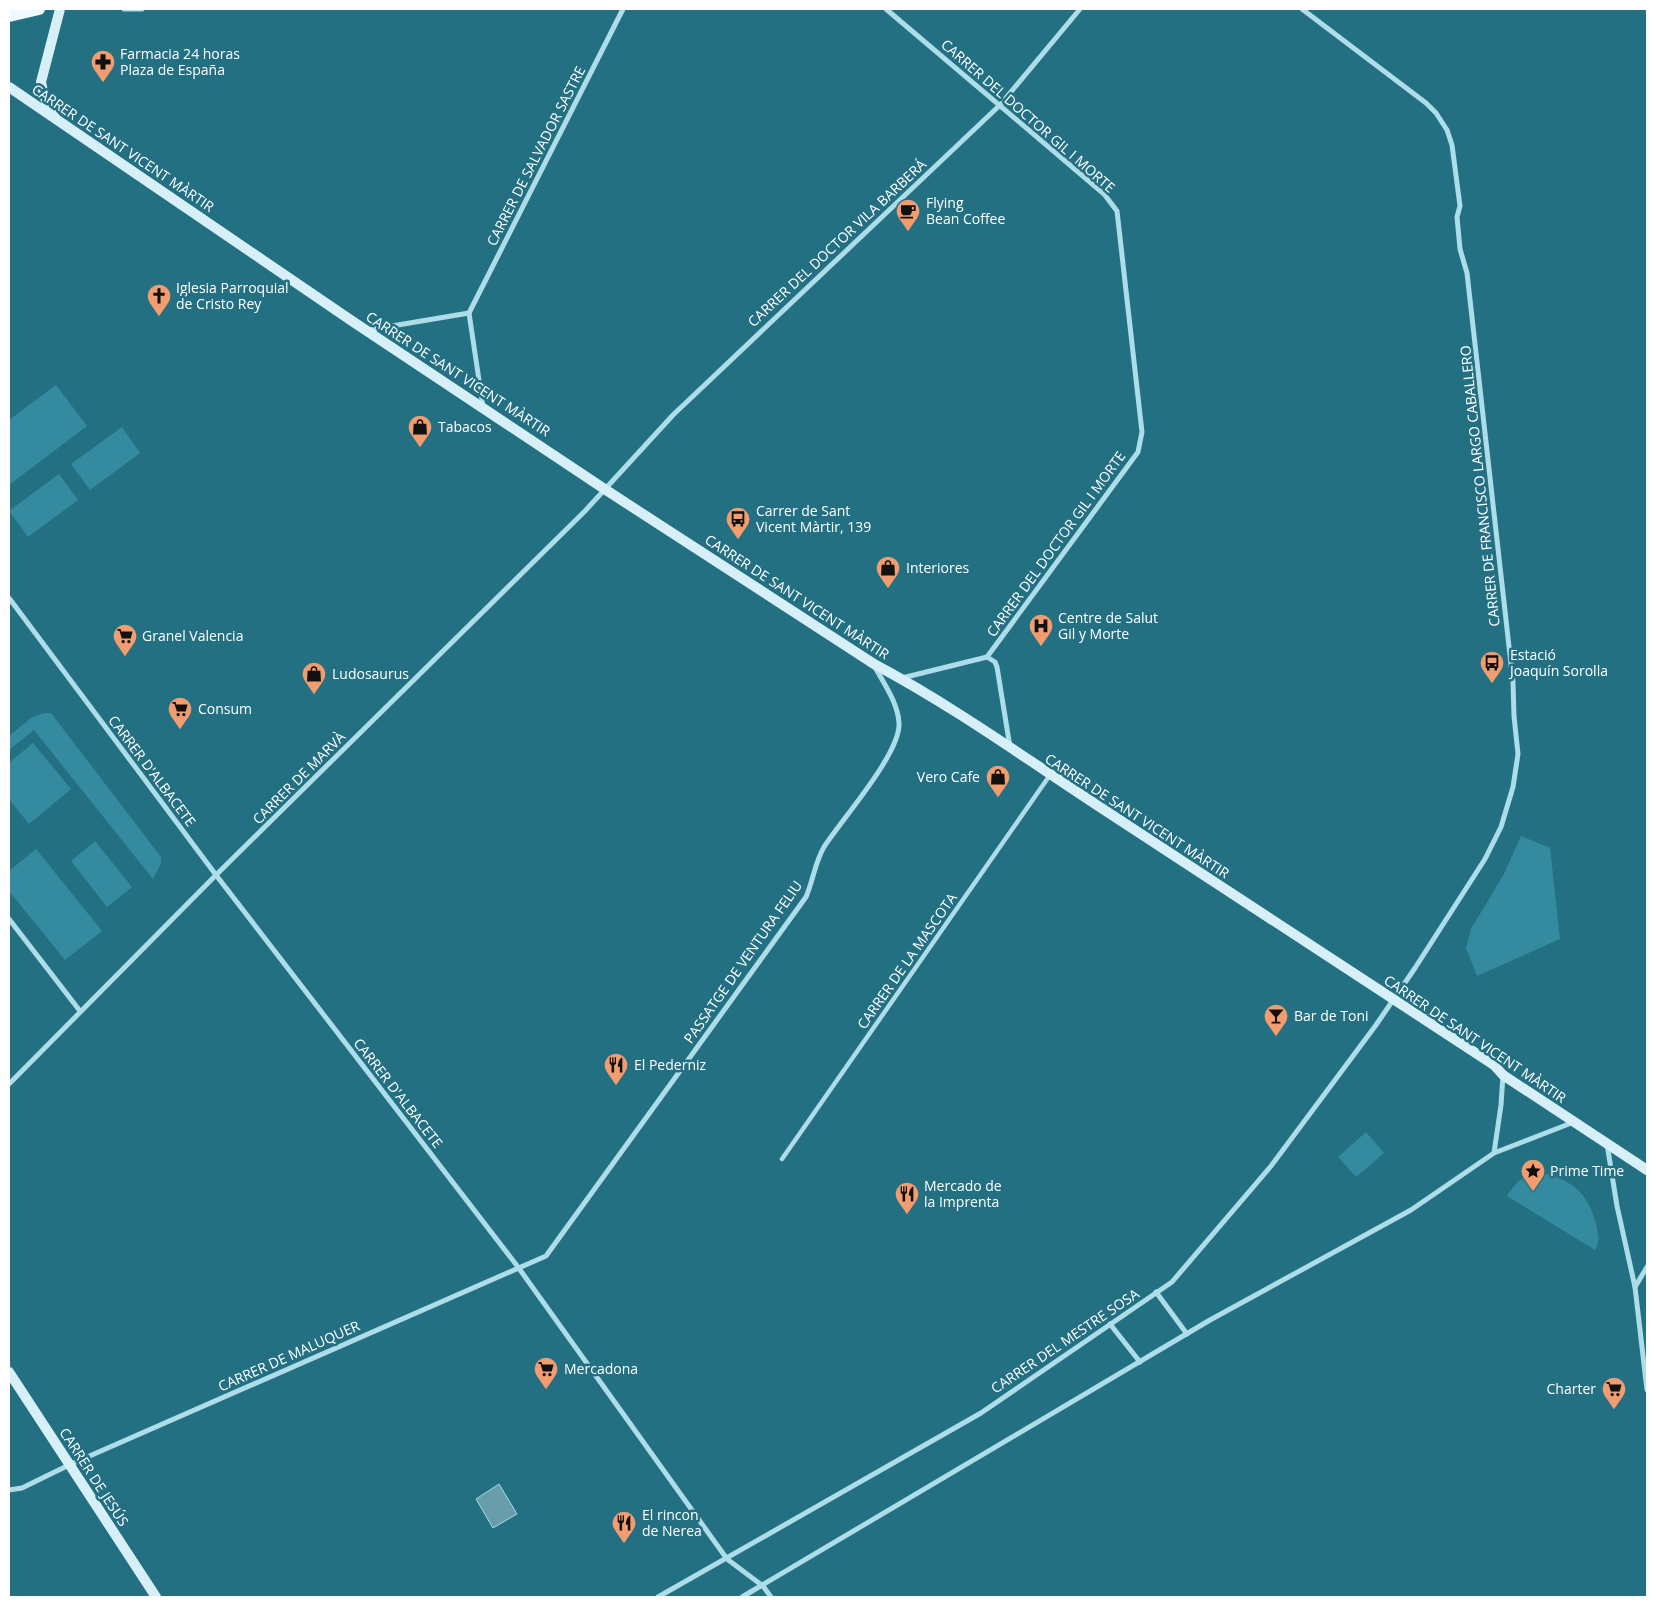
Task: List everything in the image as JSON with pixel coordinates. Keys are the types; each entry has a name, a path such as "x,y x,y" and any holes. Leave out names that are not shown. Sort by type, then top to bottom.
{"main road":[{"path":"9,16 39,9"},
{"path":"56,118 44,96 41,82 60,9"},
{"name":"CARRER DE SANT VICENT MÀRTIR","path":"9,87 366,330 606,490 874,664 901,678 1010,748 1494,1065 1503,1075 1647,1170"},
{"name":"CARRER DE JESÚS","path":"9,1372 156,1597"}],"street":[{"path":"124,9 142,9"},
{"name":"CARRER DE SALVADOR SASTRE","path":"469,313 623,9"},
{"name":"CARRER DEL DOCTOR GIL I MORTE","path":"886,9 1104,194 1117,211 1142,432 1138,452 987,657 901,678"},
{"name":"CARRER DEL DOCTOR VILA BARBERÁ","path":"606,490 673,414 1000,105 1080,9"},
{"name":"CARRER DE FRANCISCO LARGO CABALLERO","path":"1302,9 1426,103 1436,113 1452,145 1460,206 1457,217 1460,249 1467,273 1513,682 1518,754 1513,787 1501,826 1485,859 1394,1000"},
{"path":"366,330 469,313 483,407"},
{"name":"CARRER DE MARVÀ","path":"9,1084 216,875 606,490"},
{"name":"CARRER D'ALBACETE","path":"9,598 216,875 518,1267 727,1559 762,1586 771,1597"},
{"name":"CARRER DEL DOCTOR GIL I MORTE","path":"987,657 995,662 997,667 1010,748"},
{"name":"PASSATGE DE VENTURA FELIU","path":"518,1267 546,1256 806,897 823,848 887,758 896,739 900,724 896,707 874,664"},
{"name":"CARRER DE LA MASCOTA","path":"782,1160 1050,775"},
{"path":"9,919 80,1011"},
{"name":"CARRER DEL MESTRE SOSA","path":"658,1597 981,1413 1176,1278 1271,1166 1394,1000"},
{"path":"742,1597 1187,1334 1411,1210 1494,1153 1503,1075"},
{"name":"CARRER DE SANT VICENT MÀRTIR","path":"1494,1153 1574,1122"},
{"path":"1607,1142 1617,1206 1635,1287 1647,1390"},
{"name":"CARRER DE MALUQUER","path":"9,1490 22,1488 69,1464 518,1267"},
{"path":"1635,1287 1647,1267"},
{"path":"1156,1292 1187,1334"},
{"path":"1110,1324 1140,1362"}],"shaded area":[{"path":"56,385 87,426 9,485 9,420"},
{"path":"122,427 140,453 90,490 71,464"},
{"path":"59,474 78,500 28,537 9,511"},
{"path":"51,713 161,857 161,863 153,879 34,730 9,750 9,736 32,717"},
{"path":"33,743 71,789 29,824 9,799 9,763"},
{"path":"1521,836 1550,848 1560,939 1477,976 1466,948 1471,929 1504,874"},
{"path":"95,841 132,887 107,907 71,861"},
{"path":"36,849 102,931 65,960 9,891 9,871"},
{"path":"1366,1132 1384,1153 1356,1177 1338,1157"},
{"path":"1547,1174 1573,1186 1585,1198 1593,1214 1598,1231 1597,1247 1595,1250 1507,1196 1516,1184 1524,1178"},
{"path":"499,1484 517,1514 493,1528 476,1499"}],"place":[{"name":"Farmacia 24 horas Plaza de España","path":"103,83"},
{"name":"Flying Bean Coffee","path":"908,232"},
{"name":"Iglesia Parroquial de Cristo Rey","path":"159,317"},
{"name":"Tabacos","path":"420,448"},
{"name":"Carrer de Sant Vicent Màrtir, 139","path":"738,540"},
{"name":"Interiores","path":"888,589"},
{"name":"Centre de Salut Gil y Morte","path":"1041,647"},
{"name":"Granel Valencia","path":"125,657"},
{"name":"Estació Joaquín Sorolla","path":"1492,684"},
{"name":"Ludosaurus","path":"314,695"},
{"name":"Consum","path":"180,730"},
{"name":"Vero Cafe","path":"998,798"},
{"name":"Bar de Toni","path":"1276,1037"},
{"name":"El Pederniz","path":"616,1086"},
{"name":"Prime Time","path":"1533,1192"},
{"name":"Mercado de la Imprenta","path":"907,1215"},
{"name":"Mercadona","path":"546,1390"},
{"name":"Charter","path":"1614,1410"},
{"name":"El rincon de Nerea","path":"624,1544"}]}
